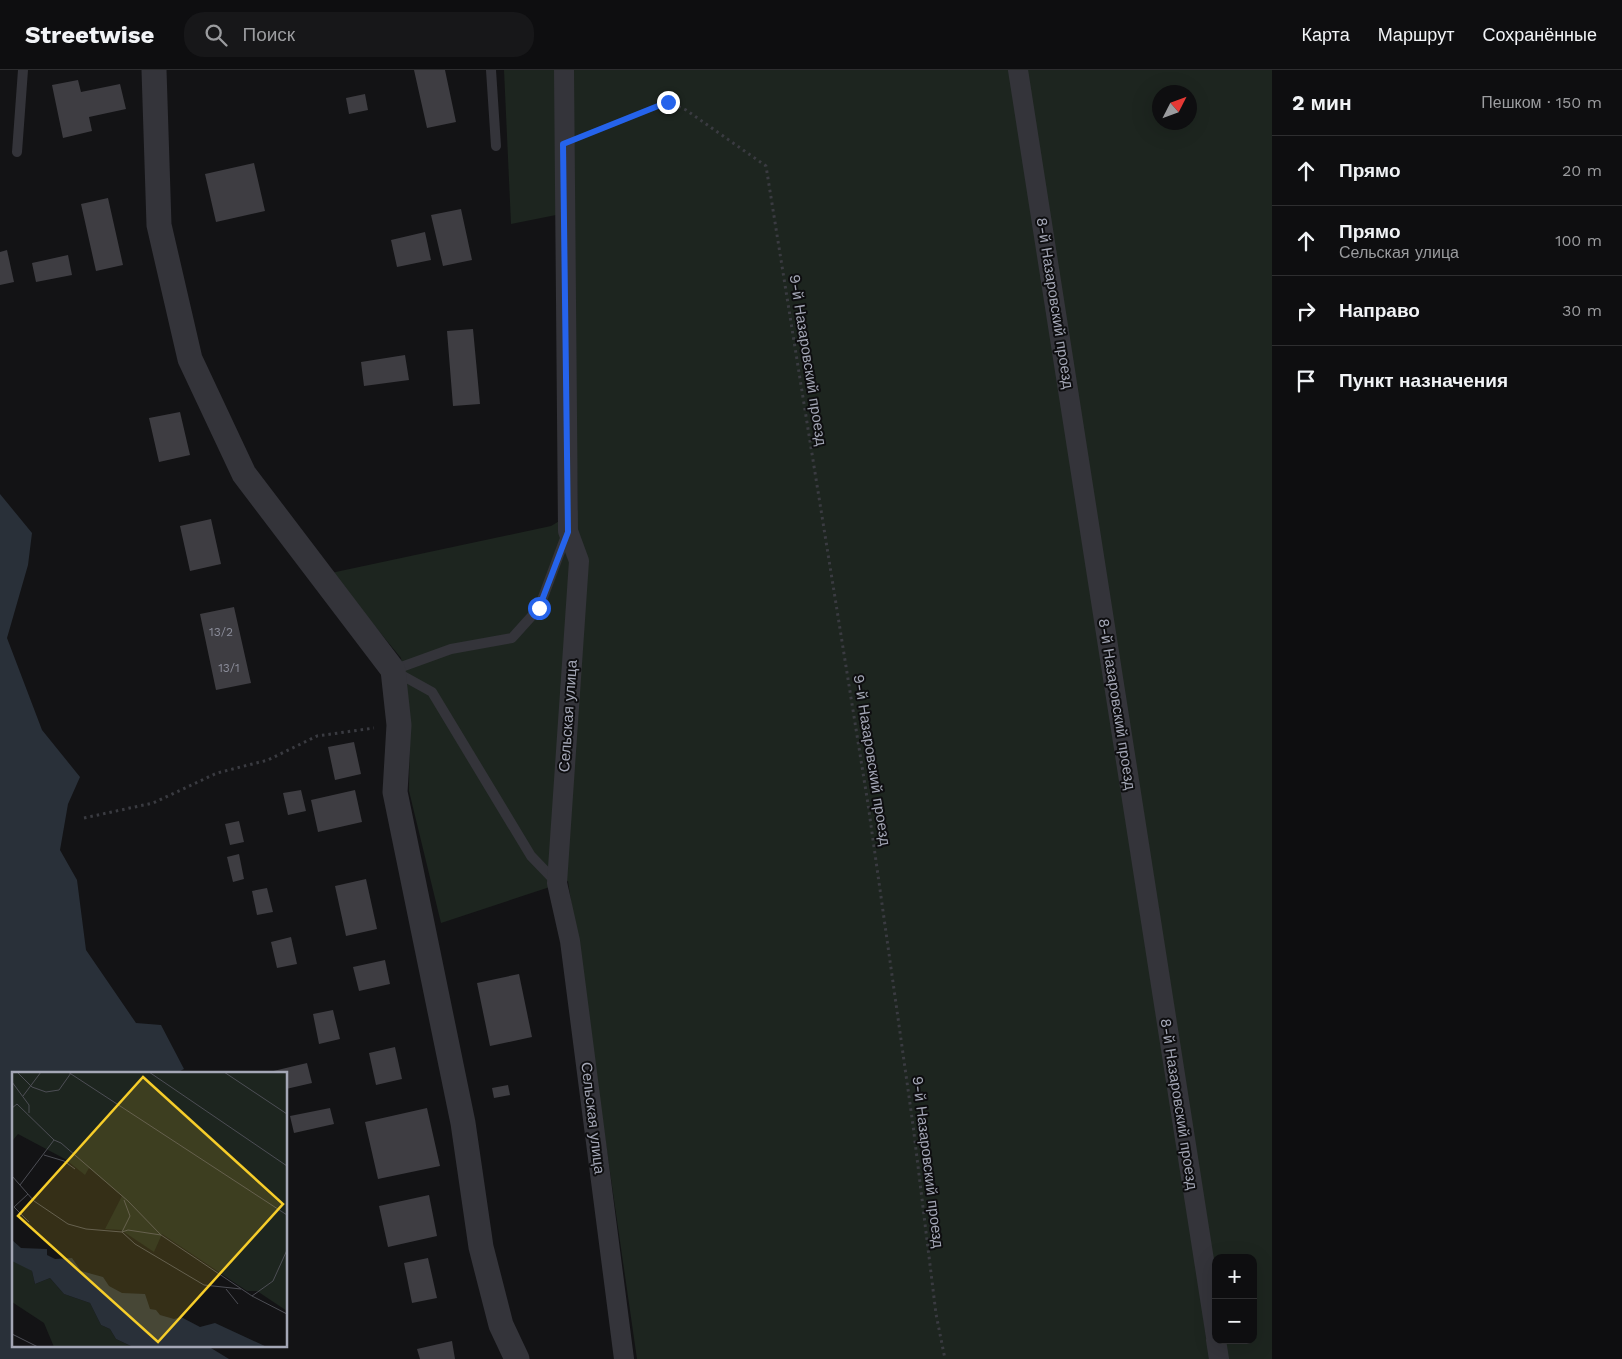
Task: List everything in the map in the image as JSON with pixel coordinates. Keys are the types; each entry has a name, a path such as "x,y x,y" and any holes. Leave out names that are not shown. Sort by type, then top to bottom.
{"street":[{"path":"154,70 159,224 190,359 244,474 393,670 399,725 395,792 464,1123 481,1247 501,1325 517,1359"},
{"name":"Сельская улица","path":"564,70 563,144 568,532 579,562 557,883 570,941 624,1359"},
{"name":"8-й Назаровский проезд","path":"1018,70 1212,1313"},
{"name":"8-й Назаровский проезд","path":"1217,1344 1219,1359"}],"lane":[{"path":"17,152 23,70"},
{"path":"491,70 496,146"},
{"path":"393,670 451,649 512,638 539,608 568,532"},
{"path":"393,670 432,692 531,856 557,883"}],"path":[{"name":"9-й Назаровский проезд","path":"563,144 668,102 686,110 766,166 868,804 913,1125 936,1314 945,1359"},
{"path":"84,818 153,803 217,773 268,760 318,736 399,725"}],"shaded area":[{"path":"504,70 1272,70 1272,1359 637,1359 568,881 441,923 409,791 410,724 401,658 331,573 551,526 578,510 571,212 511,224"},
{"path":"0,494 32,533 28,565 7,638 42,730 80,777 68,804 60,850 77,880 86,950 136,1023 161,1025 184,1069 178,1072 12,1072 12,1346 208,1346 229,1359 0,1359"}],"building":[{"path":"414,70 445,70 456,122 427,128"},
{"path":"78,80 81,92 120,84 126,109 89,117 92,131 63,138 52,85"},
{"path":"365,94 368,110 349,114 346,98"},
{"path":"254,163 265,211 216,222 205,174"},
{"path":"108,198 123,265 96,271 81,204"},
{"path":"461,209 472,260 443,266 431,215"},
{"path":"425,232 431,260 397,267 391,240"},
{"path":"7,250 14,282 0,285 0,252"},
{"path":"68,255 72,275 36,282 32,263"},
{"path":"473,329 480,404 453,406 447,331"},
{"path":"405,355 409,380 364,386 361,362"},
{"path":"180,412 190,455 159,462 149,418"},
{"path":"211,519 221,564 190,571 180,526"},
{"path":"234,607 251,683 216,690 200,614"},
{"path":"354,742 361,774 335,780 328,747"},
{"path":"301,790 306,811 288,815 283,793"},
{"path":"355,790 362,822 318,832 311,800"},
{"path":"239,821 244,842 230,845 225,824"},
{"path":"239,854 244,879 233,882 227,857"},
{"path":"366,879 377,929 346,936 335,886"},
{"path":"267,888 273,912 257,915 252,891"},
{"path":"291,937 297,964 277,968 271,942"},
{"path":"385,960 390,984 359,991 353,967"},
{"path":"519,974 532,1037 490,1046 477,983"},
{"path":"333,1010 340,1039 319,1044 313,1014"},
{"path":"395,1047 402,1079 376,1085 369,1053"},
{"path":"307,1063 312,1083 288,1089 288,1072 269,1072"},
{"path":"508,1085 510,1095 494,1098 492,1088"},
{"path":"330,1108 334,1124 294,1133 290,1116"},
{"path":"427,1108 440,1166 378,1179 365,1122"},
{"path":"429,1195 437,1236 388,1247 379,1206"},
{"path":"428,1258 437,1298 412,1303 404,1263"},
{"path":"452,1341 455,1359 420,1359 417,1349"}],"route":[{"path":"539,608 568,532 563,144 668,102"}]}
